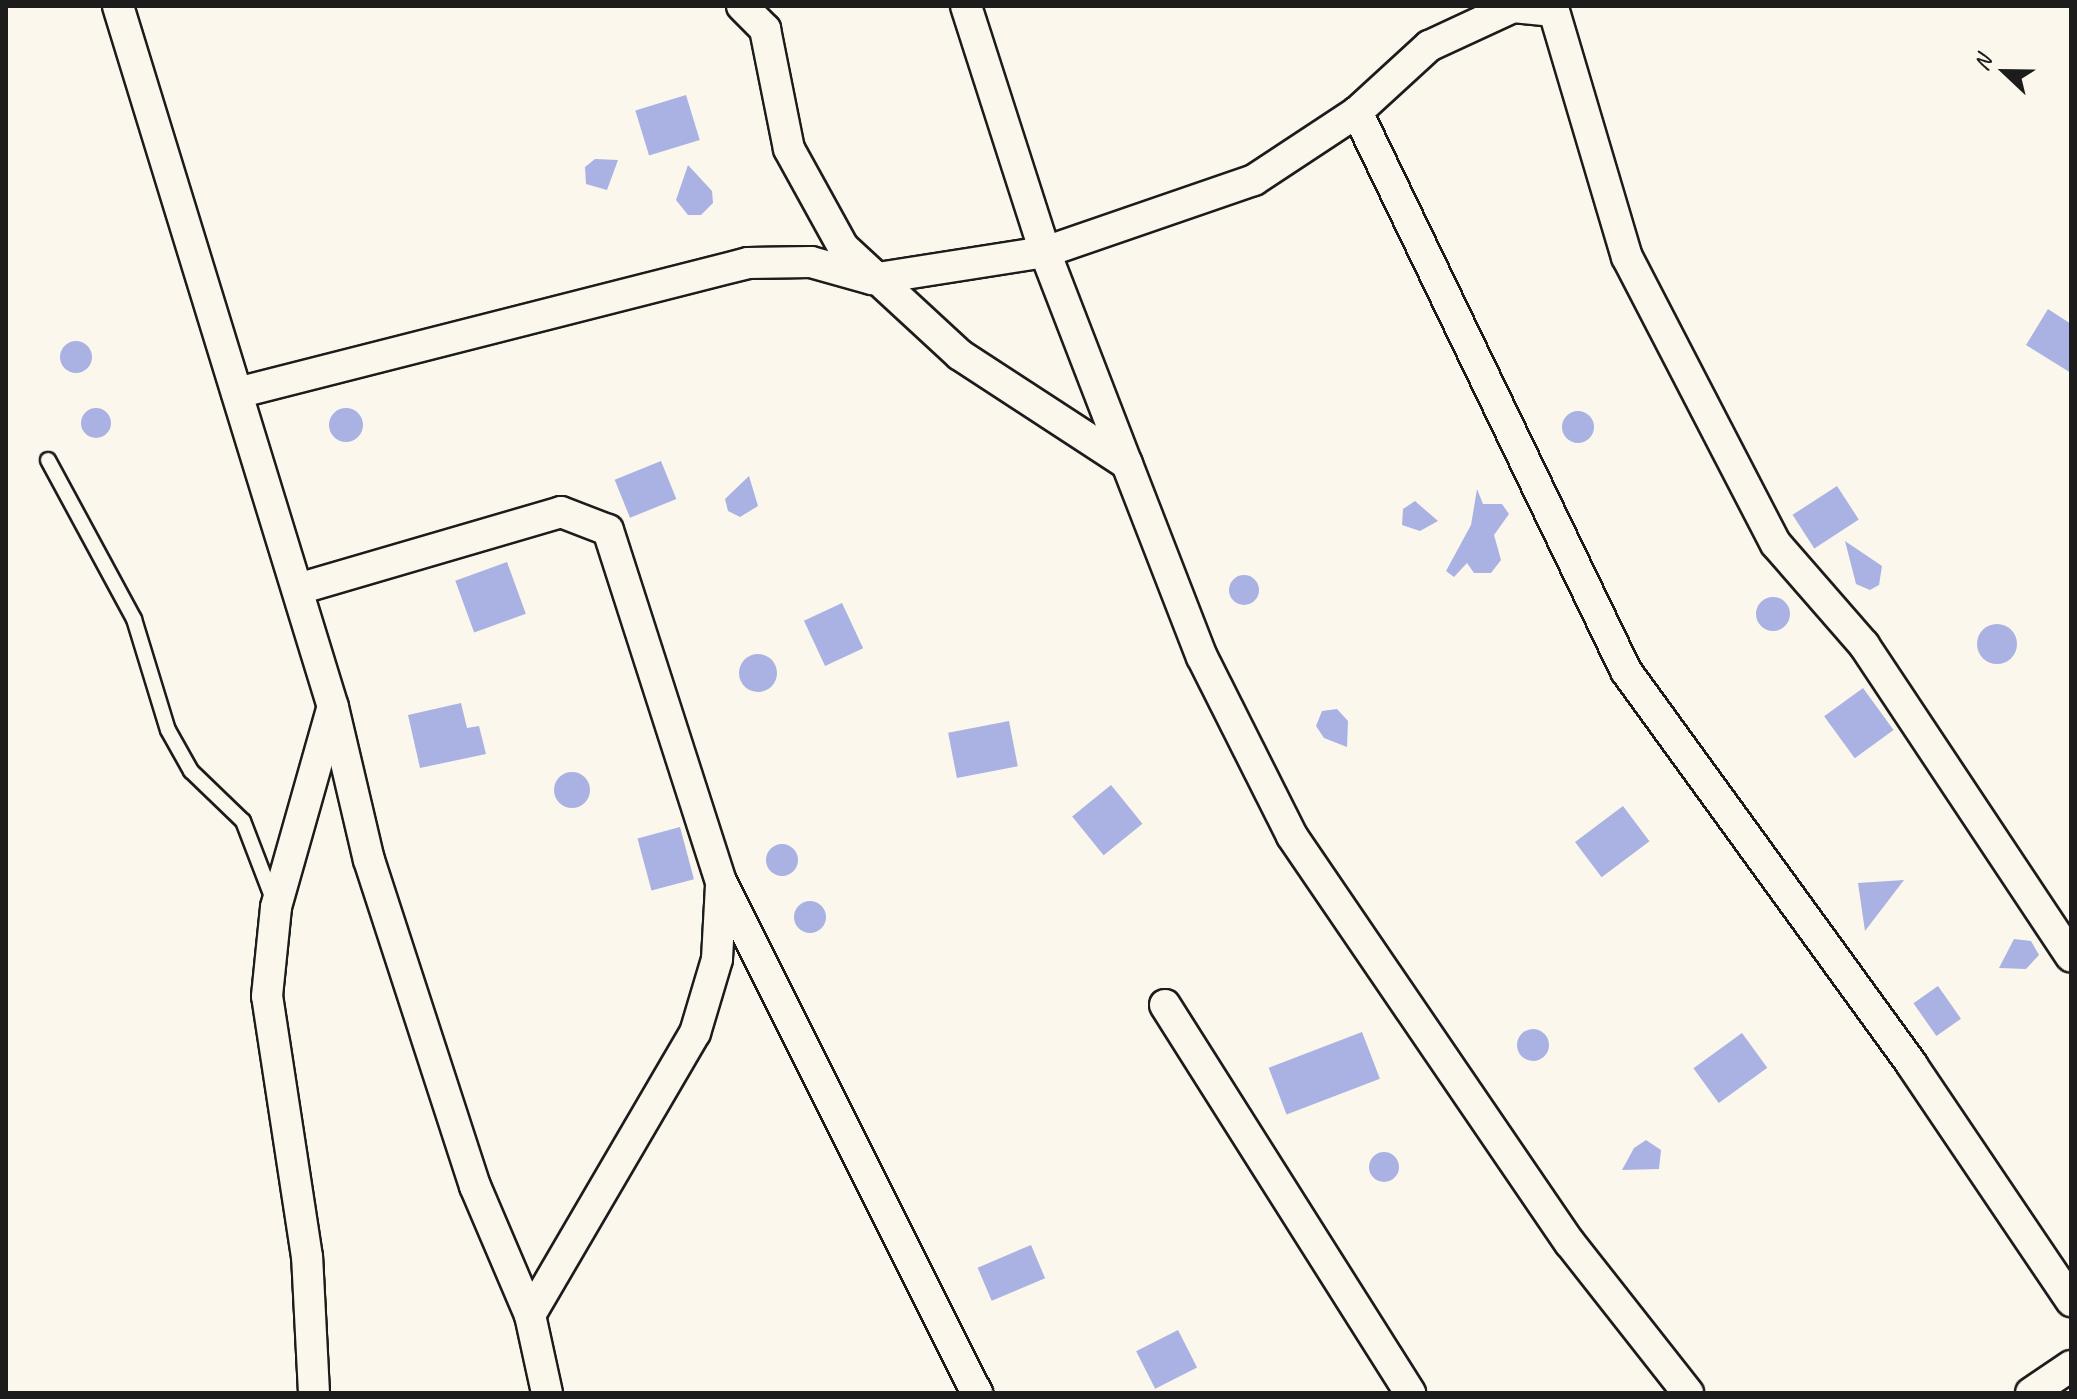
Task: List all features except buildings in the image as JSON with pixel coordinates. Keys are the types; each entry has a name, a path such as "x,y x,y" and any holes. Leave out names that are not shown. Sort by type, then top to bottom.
{"street":[{"path":"118,6 333,707 369,860 475,1186 530,1315 547,1393"},
{"path":"742,6 765,29 789,149 843,247 872,279 960,355 1127,464"},
{"path":"966,6 1045,252 1191,632 1292,836 1570,1243 1688,1393"},
{"path":"237,393 748,263 811,262 872,279 1045,252 1254,180 1357,112 1429,46 1512,7 1554,8 1627,257 1776,544 1864,645 2071,957"},
{"path":"1357,112 1626,671 1912,1065 2071,1301"},
{"path":"298,589 561,512 608,530 721,882 977,1393"},
{"path":"314,1393 307,1257 267,996 276,907 333,707"},
{"path":"530,1315 695,1033 717,959 721,882"},
{"path":"1165,1005 1410,1393"},
{"path":"2031,1393 2071,1366"}],"lane":[{"path":"48,460 134,619 168,730 191,771 243,821 276,907"}]}
